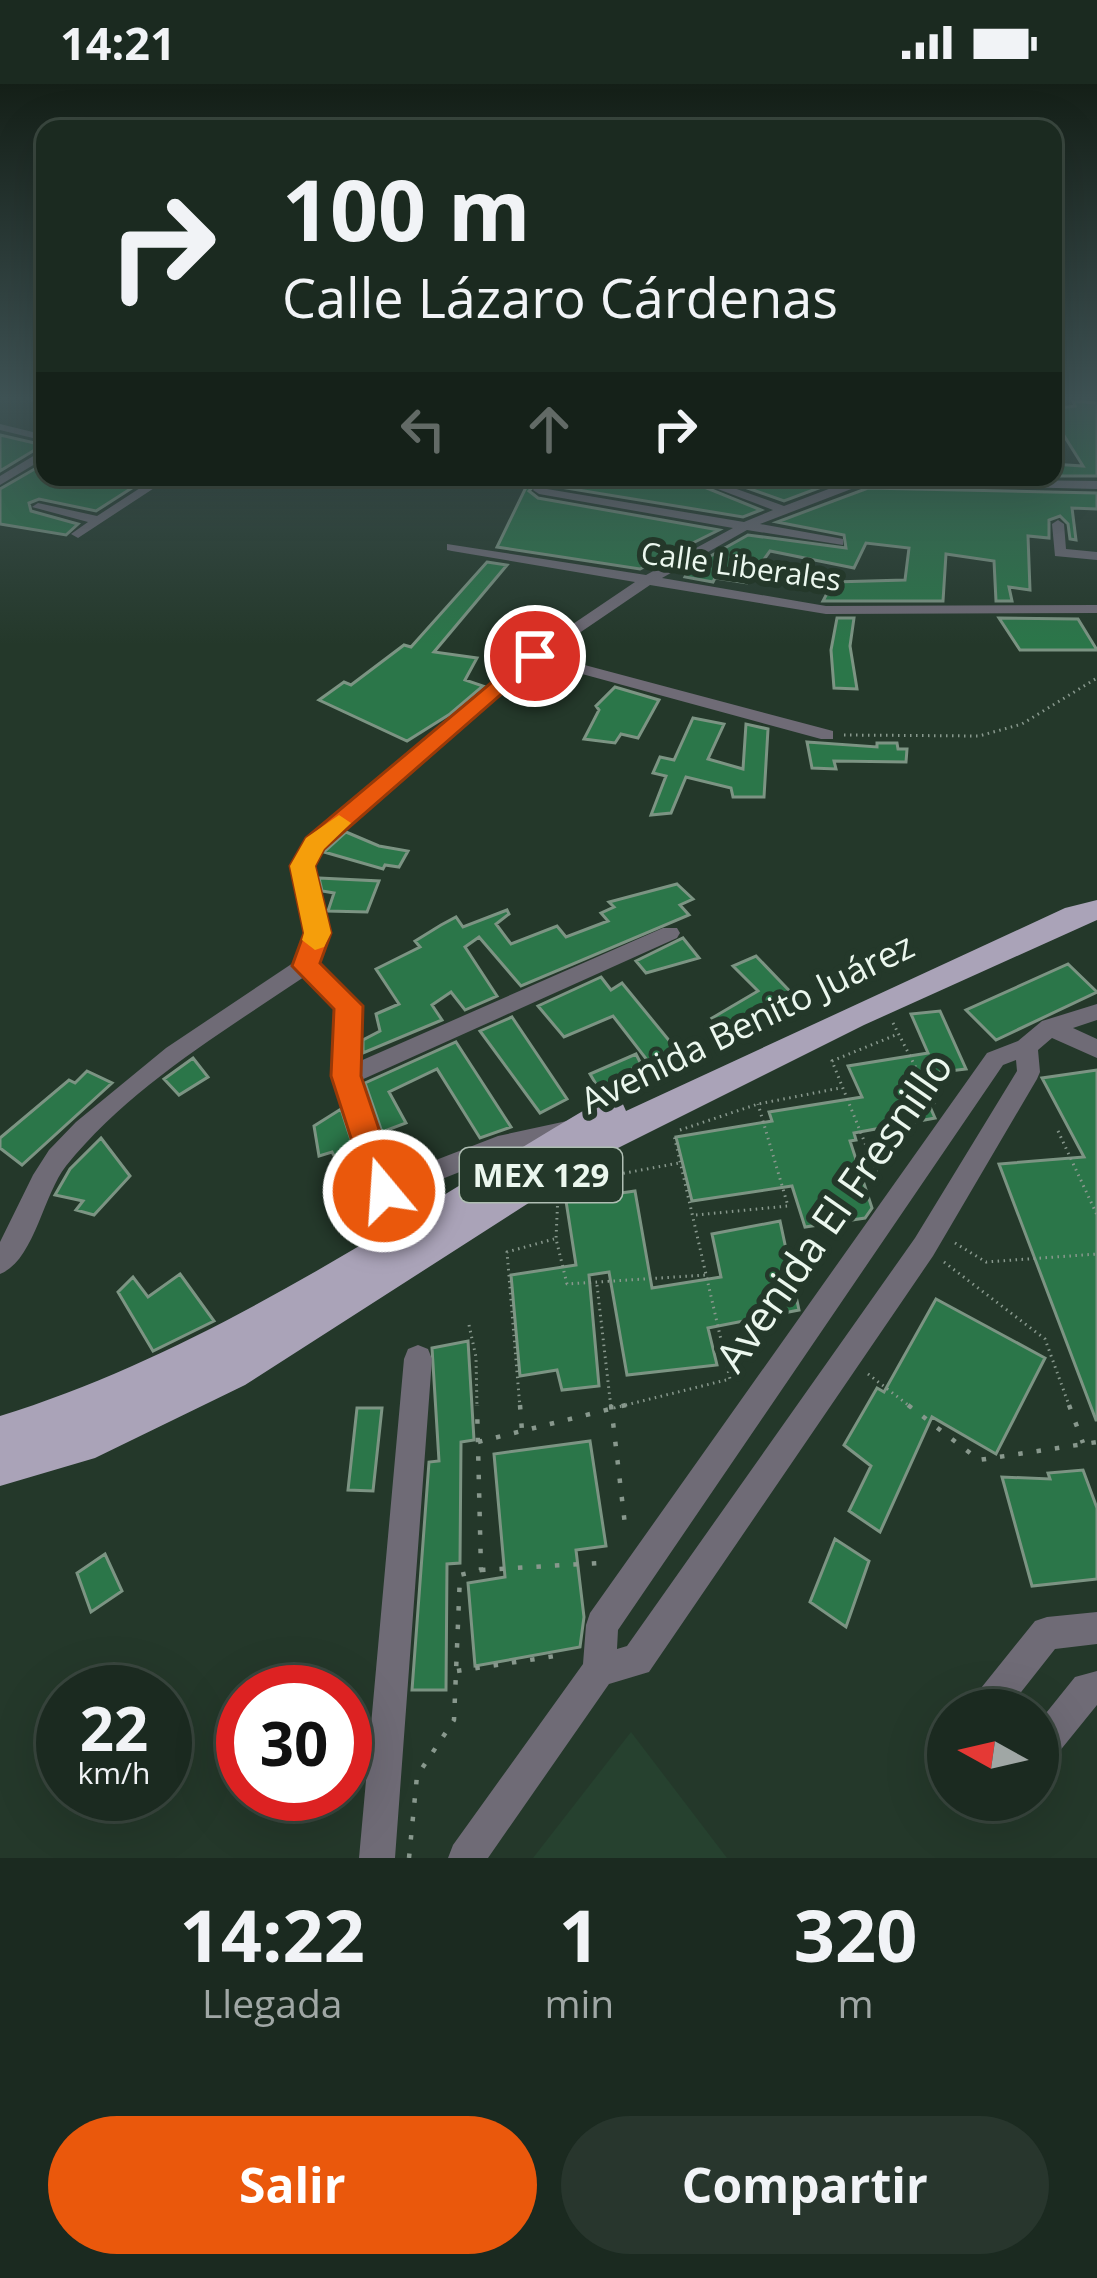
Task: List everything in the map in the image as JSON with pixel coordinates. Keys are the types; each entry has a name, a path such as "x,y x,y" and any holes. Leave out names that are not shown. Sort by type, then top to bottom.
{"main road":[{"name":"Avenida Benito Juárez","path":"0,1438 76,1413 218,1347 574,1130 833,1003 1059,904 1097,895"},
{"name":"Avenida Benito Juárez","path":"0,1466 95,1437 231,1371 590,1145 853,1016 1076,915 1097,910"}],"street":[{"path":"1062,481 1097,485"},
{"path":"77,534 151,486"},
{"path":"717,486 786,511"},
{"path":"0,1262 16,1245 54,1162 130,1085 305,966 317,933 302,866 314,844 535,656 646,581 749,524 845,486"},
{"path":"539,490 838,542"},
{"path":"38,506 98,520"},
{"path":"1058,524 1063,554 1097,556"},
{"name":"Calle Liberales","path":"452,547 826,610 1097,609"},
{"path":"535,656 827,735"},
{"path":"346,1076 670,933"},
{"path":"305,966 349,1006 346,1076 384,1191 498,1146 574,1130"},
{"path":"1025,1047 1050,1027 1097,1012"},
{"path":"1050,1027 1097,1049"},
{"name":"Avenida El Fresnillo","path":"466,1858 599,1670 602,1625 995,1058 1025,1047 1029,1072 928,1238 637,1660 599,1670"},
{"path":"377,1858 418,1359"},
{"path":"1002,1689 1047,1633 1097,1628"},
{"path":"1059,1724 1087,1689 1097,1688"}],"path":[{"path":"827,735 979,736 1022,724 1097,678"},
{"path":"891,1017 937,1108"},
{"path":"879,1178 832,1061 898,1034"},
{"path":"478,1442 730,1379 674,1132 758,1104 840,1088"},
{"path":"694,1216 788,1206 758,1104"},
{"path":"1058,1131 1097,1215"},
{"path":"579,1181 681,1163"},
{"path":"559,1185 556,1239 567,1285 707,1275"},
{"path":"928,1238 986,1262 1097,1253"},
{"path":"928,1238 1045,1339 1083,1443"},
{"path":"522,1431 507,1252 556,1239"},
{"path":"597,1283 626,1525"},
{"path":"469,1325 476,1357 481,1570"},
{"path":"868,1374 979,1460 1097,1442"},
{"path":"409,1858 417,1776 454,1720 460,1575 599,1563"},
{"path":"456,1671 562,1655"}],"shaded area":[{"path":"631,1732 727,1858 533,1858"}],"building":[{"path":"18,479 36,479 36,486 135,486 96,511 39,499 29,503 31,511 78,524 66,535 0,524 0,489"},
{"path":"527,486 533,486 529,491 538,498 719,530 640,569 497,547"},
{"path":"554,486 702,486 761,510 743,517"},
{"path":"742,486 824,486 784,501"},
{"path":"868,488 1097,493 1097,509 1072,508 1076,540 1070,539 1068,524 1060,516 1049,520 1049,538 1028,536 1030,590 1009,587 1012,601 996,601 994,561 946,554 943,601 823,601 833,582 905,580 909,548 866,543 854,568 770,551 747,583 715,578 713,582 685,577 687,573 682,572 748,535 846,548 844,535 777,522"},
{"path":"487,562 507,565 434,652 477,658 465,680 483,686 450,714 407,741 319,700 344,682 351,685 404,645 411,647"},
{"path":"837,618 854,618 850,646 857,689 834,688 831,650"},
{"path":"999,618 1078,619 1097,650 1020,650"},
{"path":"615,687 659,700 638,738 621,734 615,743 584,739 599,710 596,706"},
{"path":"693,718 724,724 708,759 743,769 746,724 768,729 764,797 733,797 731,788 686,777 671,813 651,815 666,776 653,773 660,757 674,760"},
{"path":"807,742 877,747 877,743 897,743 898,749 907,749 906,762 834,761 836,769 812,768"},
{"path":"346,832 379,846 408,851 399,867 385,865 383,869 324,852"},
{"path":"319,878 379,881 367,912 328,911 334,893 322,891"},
{"path":"677,884 693,899 680,905 689,915 521,986 479,937 465,947 497,996 465,1010 451,992 432,1005 442,1020 363,1053 363,1040 380,1031 376,1014 399,1004 376,969 420,947 415,941 441,925 456,917 463,927 507,910 509,914 496,924 511,944 557,926 566,937 608,921 601,913 614,907 609,902"},
{"path":"683,938 699,958 646,973 636,961"},
{"path":"756,956 803,1005 730,1038 712,1018 758,991 733,966"},
{"path":"1068,964 1097,992 996,1040 966,1010"},
{"path":"601,977 611,990 622,983 685,1060 657,1073 613,1016 564,1037 538,1006"},
{"path":"940,1011 966,1069 916,1075 935,1118 854,1133 856,1140 850,1141 872,1208 865,1218 805,1227 792,1186 692,1201 676,1137 772,1121 769,1112 862,1097 848,1066 928,1053 911,1014"},
{"path":"512,1017 567,1099 540,1113 480,1031"},
{"path":"456,1042 511,1127 480,1138 437,1069 389,1092 406,1123 382,1132 365,1083"},
{"path":"636,1054 641,1064 614,1079 620,1088 603,1096 590,1074"},
{"path":"193,1058 208,1077 179,1095 164,1079"},
{"path":"1097,1070 1096,1420 999,1164 1084,1157 1042,1078"},
{"path":"87,1071 112,1083 22,1165 0,1148 0,1138 69,1080 75,1083"},
{"path":"341,1109 358,1161 342,1170 332,1152 319,1156 314,1126"},
{"path":"101,1138 130,1176 94,1215 76,1210 83,1201 55,1195 70,1169"},
{"path":"635,1191 652,1288 721,1277 712,1234 780,1221 799,1310 708,1328 717,1365 627,1375 609,1272 589,1275 599,1386 562,1390 557,1370 520,1376 511,1275 576,1265 566,1201"},
{"path":"180,1274 214,1321 153,1351 118,1292 133,1277 148,1297"},
{"path":"936,1299 1045,1358 996,1454 932,1417 880,1532 849,1511 871,1466 844,1445 877,1388 884,1392"},
{"path":"468,1341 474,1440 461,1442 460,1563 447,1564 446,1690 412,1690 429,1462 439,1461 432,1348"},
{"path":"357,1408 382,1408 373,1491 348,1490"},
{"path":"590,1441 606,1546 576,1550 584,1617 580,1647 475,1666 468,1583 505,1577 494,1454"},
{"path":"1083,1470 1097,1508 1097,1579 1032,1586 1002,1477 1050,1479 1048,1473"},
{"path":"835,1539 869,1561 846,1627 810,1602"},
{"path":"105,1554 122,1591 91,1612 77,1573"}],"slow traffic":[{"path":"315,940 302,866 314,844 339,823"}],"route":[{"path":"384,1191 346,1076 349,1006 305,966 317,933 302,866 314,844 535,656"}]}
